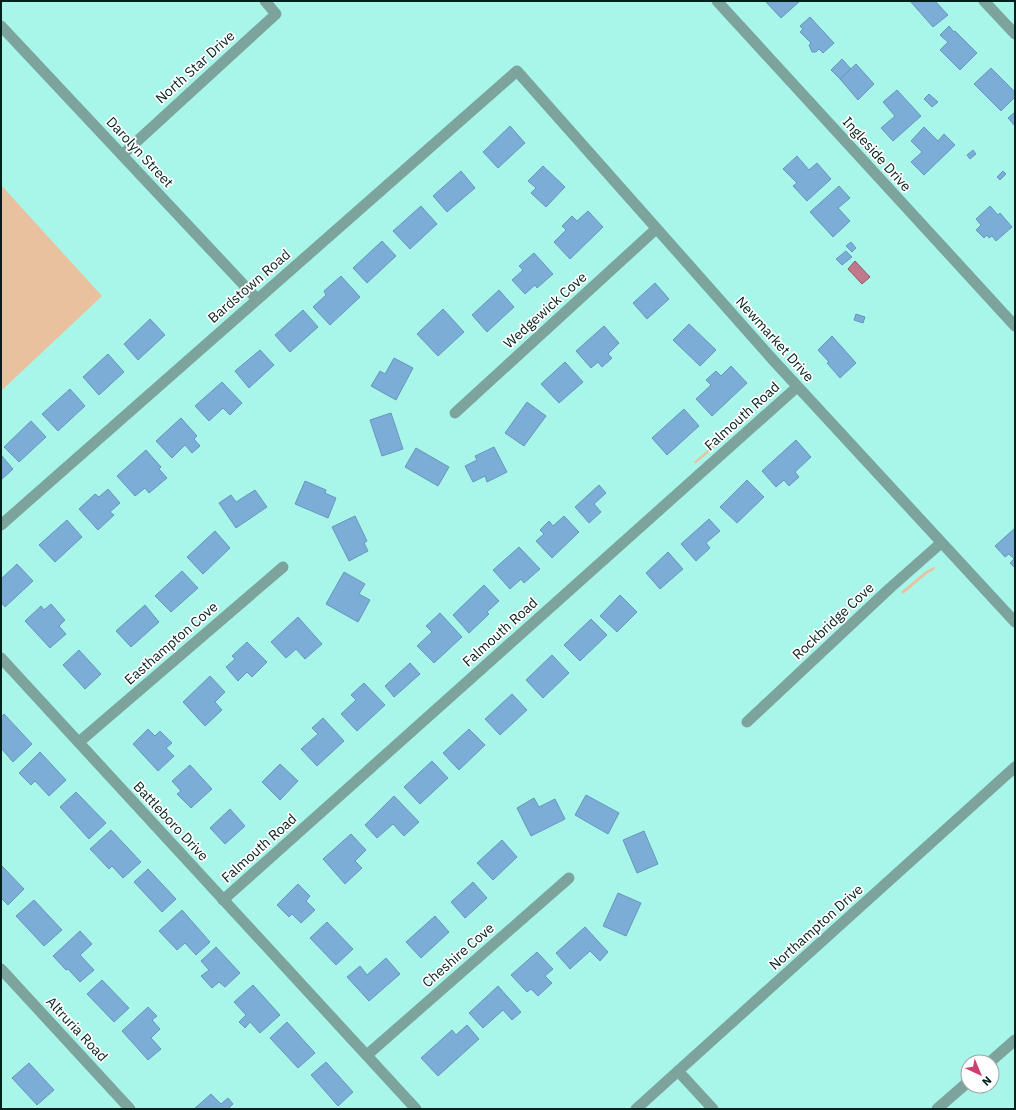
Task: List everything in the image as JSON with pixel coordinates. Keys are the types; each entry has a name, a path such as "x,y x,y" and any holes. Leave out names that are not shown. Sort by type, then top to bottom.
{"street":[{"name":"North Star Drive","path":"122,155 276,14 264,1"},
{"name":"Ingleside Drive","path":"717,1 1015,326"},
{"path":"984,1 1015,34"},
{"name":"Darolyn Street","path":"1,26 257,298"},
{"name":"Newmarket Drive","path":"517,71 797,386 1015,622"},
{"name":"Bardstown Road","path":"1,525 257,298 517,71"},
{"name":"Wedgewick Cove","path":"455,413 656,229"},
{"name":"Falmouth Road","path":"223,900 797,386"},
{"name":"Rockbridge Cove","path":"747,722 890,588 941,543"},
{"name":"Easthampton Cove","path":"79,742 283,567"},
{"name":"Battleboro Drive","path":"1,658 416,1109"},
{"name":"Northampton Drive","path":"636,1109 1015,767"},
{"name":"Cheshire Cove","path":"366,1055 569,878"},
{"name":"Altruria Road","path":"1,969 130,1109"},
{"path":"999,1054 1015,1040"},
{"path":"678,1071 713,1109"},
{"path":"937,1109 960,1089"}],"shaded area":[{"path":"1,185 102,296 1,391"},
{"path":"855,261 870,277 862,284 848,269"},
{"path":"729,431 731,433 695,464 694,462"},
{"path":"934,567 935,569 903,594 901,592 926,571"}],"building":[{"path":"765,1 800,1 781,18"},
{"path":"910,1 935,1 948,15 933,27"},
{"path":"810,17 834,43 823,53 819,49 816,52 812,52 809,45 811,43 800,32 803,29 800,26"},
{"path":"949,26 977,53 960,70 940,50 948,42 940,35"},
{"path":"842,59 851,69 840,79 831,70"},
{"path":"856,64 874,84 858,100 840,79"},
{"path":"991,68 1015,92 1015,97 1001,111 974,84"},
{"path":"897,90 921,116 893,141 881,128 895,116 883,102"},
{"path":"929,94 938,102 932,107 924,99"},
{"path":"1015,112 1015,126 1008,118"},
{"path":"510,126 525,143 498,168 483,152"},
{"path":"924,127 938,141 944,134 955,145 924,175 911,162 922,152 911,141"},
{"path":"973,150 976,154 970,159 967,155"},
{"path":"797,156 809,170 817,163 831,179 807,201 793,186 797,183 783,169"},
{"path":"543,166 565,187 546,207 531,193 536,188 528,181"},
{"path":"461,171 475,188 447,212 433,196"},
{"path":"1003,171 1006,174 1000,180 997,177"},
{"path":"839,186 850,198 838,208 850,221 833,237 810,212"},
{"path":"421,206 437,224 410,249 393,231"},
{"path":"990,206 998,215 1000,213 1012,227 996,241 992,236 989,238 987,235 984,238 976,230 981,225 976,219"},
{"path":"588,211 603,227 570,259 554,242 566,230 562,226 572,216 577,221"},
{"path":"382,241 396,256 367,283 353,268"},
{"path":"851,242 856,248 852,252 846,246"},
{"path":"846,251 852,257 842,265 836,259"},
{"path":"534,253 553,274 537,288 535,285 525,294 512,280 523,270 519,266"},
{"path":"341,276 360,297 330,325 313,307 326,295 324,291"},
{"path":"655,283 669,299 647,319 633,303"},
{"path":"499,290 514,307 487,332 472,315"},
{"path":"443,309 464,332 438,356 417,334"},
{"path":"303,310 318,327 290,352 275,335"},
{"path":"856,314 865,317 863,323 854,320"},
{"path":"150,319 165,335 138,360 124,344"},
{"path":"689,324 716,350 700,366 673,340"},
{"path":"604,326 619,343 608,354 612,358 602,367 598,362 591,368 576,351"},
{"path":"832,336 856,363 840,378 827,363 829,362 818,350"},
{"path":"260,350 274,365 249,388 235,371"},
{"path":"108,354 124,372 99,395 83,377"},
{"path":"394,358 413,368 396,400 371,386 380,371 385,374"},
{"path":"565,362 583,382 559,403 541,384"},
{"path":"731,366 747,383 712,416 696,399 711,385 706,380 716,371 721,376"},
{"path":"222,382 242,403 230,415 223,408 209,421 195,406"},
{"path":"70,389 85,406 58,431 42,414"},
{"path":"527,402 546,416 524,446 505,433"},
{"path":"684,409 699,426 667,455 652,438"},
{"path":"391,413 403,449 382,456 370,420"},
{"path":"181,418 197,436 194,439 200,446 192,453 185,445 172,458 156,441"},
{"path":"31,421 46,437 19,462 4,447"},
{"path":"796,440 811,457 795,472 799,477 789,486 784,480 776,487 762,471"},
{"path":"494,447 507,472 487,482 485,476 473,482 465,466 477,460 475,456"},
{"path":"416,448 449,467 438,486 405,467"},
{"path":"146,450 161,467 159,469 167,478 149,493 145,488 135,496 117,476"},
{"path":"1,455 13,469 1,480"},
{"path":"747,480 764,497 737,523 720,507"},
{"path":"305,481 326,490 325,493 336,498 328,518 295,504"},
{"path":"599,485 606,493 594,504 601,512 589,523 575,507"},
{"path":"108,489 120,503 110,512 114,515 98,530 79,509 95,494 99,497"},
{"path":"255,490 267,507 236,528 219,503 231,495 236,502"},
{"path":"355,516 367,541 364,543 368,551 349,561 332,527"},
{"path":"564,516 579,532 552,558 536,541 544,534 540,530 549,521 553,526"},
{"path":"709,519 720,531 706,543 710,548 696,561 681,544"},
{"path":"67,520 82,537 55,562 39,545"},
{"path":"1015,528 1015,568 1010,563 1014,559 1009,554 1005,557 995,546"},
{"path":"215,531 230,548 203,574 187,557"},
{"path":"519,547 540,569 524,583 521,579 510,589 493,570"},
{"path":"668,552 683,569 660,589 646,573"},
{"path":"17,564 33,581 5,607 1,602 1,579"},
{"path":"182,571 198,588 171,612 155,596"},
{"path":"344,572 365,584 359,594 370,600 358,622 326,604"},
{"path":"484,585 499,601 487,612 489,614 469,633 453,615"},
{"path":"620,595 637,612 617,632 600,616"},
{"path":"51,604 65,620 59,626 66,634 50,648 25,621 41,606 44,610"},
{"path":"145,605 159,622 131,647 116,631"},
{"path":"440,613 462,637 434,663 417,646 432,632 426,626"},
{"path":"298,617 322,644 305,659 296,649 286,658 271,642"},
{"path":"591,619 607,635 580,661 564,645"},
{"path":"247,642 267,662 252,677 247,672 238,681 226,667 235,659 232,656"},
{"path":"79,650 101,674 85,689 63,665"},
{"path":"552,655 569,673 543,698 526,680"},
{"path":"410,663 420,674 394,697 385,686"},
{"path":"210,676 225,692 215,702 222,710 205,726 183,702"},
{"path":"364,683 385,705 357,731 341,714 356,700 351,695"},
{"path":"512,694 527,710 500,735 485,719"},
{"path":"4,714 32,744 13,762 1,748 1,717"},
{"path":"323,718 344,741 317,766 301,749 318,734 312,728"},
{"path":"148,729 155,736 160,731 172,743 166,748 174,756 158,771 133,744"},
{"path":"469,729 485,745 459,770 443,753"},
{"path":"40,752 66,780 49,796 35,781 31,785 19,773"},
{"path":"432,761 448,778 420,804 404,787"},
{"path":"280,764 298,781 280,800 262,782"},
{"path":"190,765 212,789 191,808 177,794 181,791 172,781"},
{"path":"76,792 106,823 89,839 60,807"},
{"path":"586,795 619,813 608,834 575,815"},
{"path":"394,796 419,822 404,836 393,824 377,838 365,825"},
{"path":"534,798 539,807 555,799 565,819 531,836 517,808"},
{"path":"230,809 245,826 225,844 210,828"},
{"path":"111,830 141,862 123,878 112,866 109,869 90,849"},
{"path":"644,831 658,864 637,873 623,840"},
{"path":"351,834 366,850 355,861 362,868 345,884 323,859"},
{"path":"502,840 517,857 493,880 477,863"},
{"path":"1,865 24,889 8,905 1,898"},
{"path":"148,869 176,899 162,912 134,882"},
{"path":"473,882 487,898 465,918 451,902"},
{"path":"298,884 310,896 306,901 315,910 301,923 292,914 289,917 277,905"},
{"path":"618,893 641,903 626,936 603,926"},
{"path":"34,900 62,930 44,946 16,916"},
{"path":"182,910 210,942 196,955 185,943 177,950 159,931"},
{"path":"435,916 449,932 421,958 406,942"},
{"path":"327,922 353,949 336,965 310,938"},
{"path":"585,927 608,952 600,961 590,951 570,969 556,953"},
{"path":"80,931 92,944 80,955 94,970 80,982 53,956"},
{"path":"216,947 240,973 225,987 219,982 212,988 201,976 209,970 201,961"},
{"path":"537,952 553,969 545,976 552,983 538,996 531,989 527,992 511,975"},
{"path":"386,958 400,974 369,1001 347,977 360,966 367,975"},
{"path":"102,980 129,1008 114,1022 87,994"},
{"path":"253,985 280,1015 260,1033 250,1022 245,1028 239,1022 246,1015 234,1002"},
{"path":"498,986 521,1012 512,1020 503,1010 483,1028 469,1013"},
{"path":"148,1007 157,1016 152,1020 160,1029 151,1038 161,1049 148,1060 122,1031"},
{"path":"287,1022 315,1053 298,1068 270,1038"},
{"path":"467,1025 479,1039 438,1076 421,1058 452,1030 456,1035"},
{"path":"326,1062 353,1092 338,1106 311,1075"},
{"path":"29,1063 54,1090 37,1105 12,1078"},
{"path":"211,1094 221,1104 228,1098 233,1104 228,1109 194,1109"}]}
